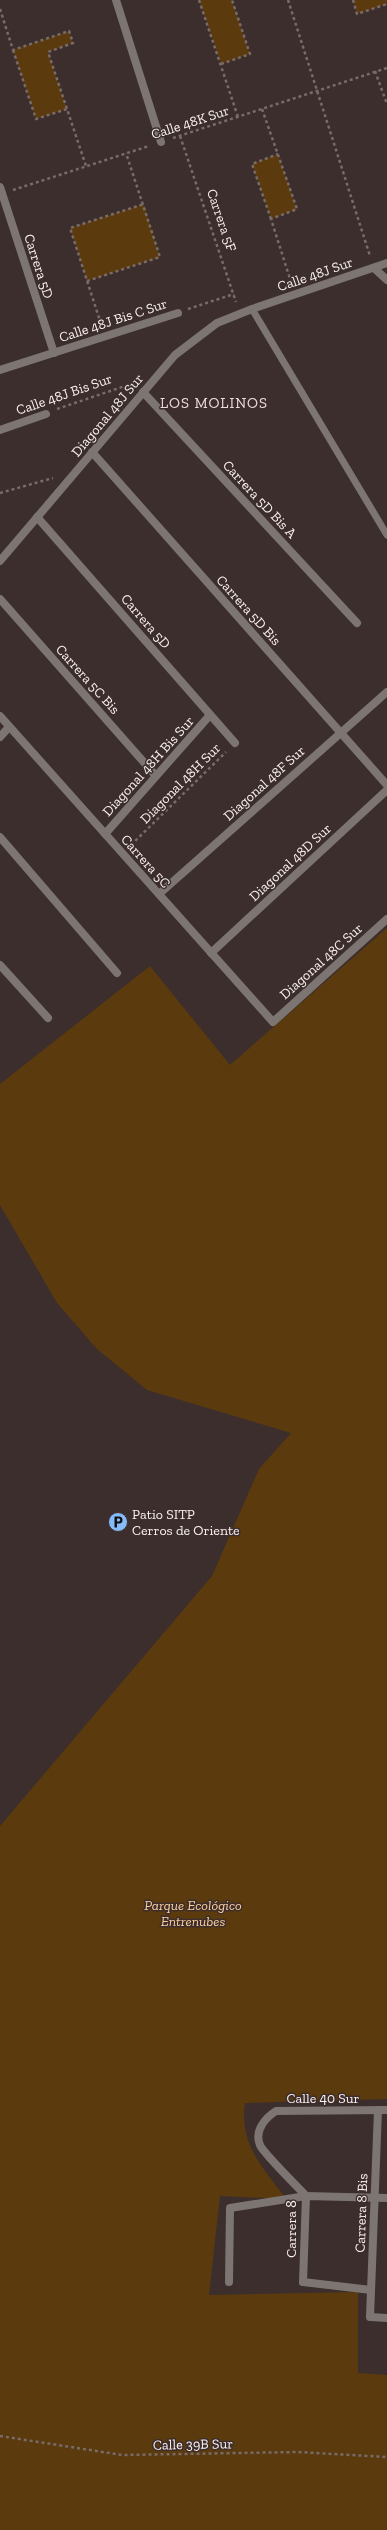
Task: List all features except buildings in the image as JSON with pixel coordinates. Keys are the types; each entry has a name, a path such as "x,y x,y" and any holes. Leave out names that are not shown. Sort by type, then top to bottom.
{"street":[{"path":"116,0 161,142"},
{"name":"Carrera 5D","path":"1,190 54,353"},
{"name":"Calle 48J Sur","path":"252,309 387,263"},
{"path":"374,268 387,280"},
{"name":"Diagonal 48J Sur","path":"0,561 175,355 218,323 252,309"},
{"name":"Calle 48J Bis C Sur","path":"0,370 178,313"},
{"name":"Carrera 5D Bis A","path":"144,392 357,623"},
{"name":"Calle 48J Bis Sur","path":"0,430 46,414"},
{"name":"Carrera 5D Bis","path":"92,452 387,785"},
{"name":"Carrera 5D","path":"37,517 235,743"},
{"name":"Carrera 5C Bis","path":"0,599 156,776"},
{"name":"Diagonal 48F Sur","path":"159,894 387,692"},
{"name":"Diagonal 48H Bis Sur","path":"105,834 210,715"},
{"name":"Carrera 5C","path":"0,716 272,1022"},
{"path":"0,737 9,727"},
{"name":"Diagonal 48D Sur","path":"211,953 387,790"},
{"path":"0,837 117,973"},
{"name":"Diagonal 48C Sur","path":"272,1022 387,919"},
{"path":"0,965 48,1018"},
{"name":"Carrera 8 Bis","path":"378,2110 370,2317 387,2318"},
{"name":"Calle 40 Sur","path":"264,2122 276,2111 387,2110"},
{"name":"Carrera 8","path":"264,2122 258,2132 260,2145 306,2196 303,2282 371,2290"},
{"path":"229,2282 230,2208 306,2196 374,2199 387,2198"}],"lane":[{"path":"252,309 387,535"}],"path":[{"path":"199,0 238,117"},
{"path":"221,64 250,54 232,0"},
{"path":"288,0 374,268"},
{"path":"352,0 357,14 387,4"},
{"path":"0,9 36,119 67,108"},
{"path":"14,50 69,31 73,43 48,52 86,166"},
{"name":"Calle 48K Sur","path":"1,190 86,166 387,68"},
{"path":"375,72 387,104"},
{"path":"262,109 297,209 271,219"},
{"name":"Carrera 5F","path":"180,136 240,313"},
{"path":"87,281 160,257 144,204 126,153"},
{"path":"278,154 252,164 295,294"},
{"path":"105,336 70,228 144,204"},
{"name":"Calle 48J Bis C Sur","path":"178,313 234,294"},
{"name":"Calle 48J Bis Sur","path":"46,414 136,382"},
{"path":"0,493 76,471"},
{"name":"Diagonal 48H Sur","path":"123,854 235,743"},
{"name":"Calle 39B Sur","path":"0,2436 122,2455 298,2452 387,2457"}],"green space":[{"path":"199,0 232,0 250,54 221,64"},
{"path":"353,0 387,0 387,4 357,14"},
{"path":"69,31 73,43 48,52 67,109 36,119 13,50"},
{"path":"278,154 297,209 271,219 252,164"},
{"path":"144,204 160,257 87,281 70,228"},
{"name":"Parque Ecológico Entrenubes","path":"387,928 387,2099 245,2103 244,2118 249,2143 261,2166 286,2199 220,2196 209,2295 358,2292 358,2373 387,2375 387,2530 0,2530 0,1826 212,1576 259,1469 291,1433 147,1390 97,1349 57,1303 0,1205 0,1084 150,966 230,1065"}],"place":[{"name":"Patio SITP Cerros de Oriente","path":"118,1522"}],"district":[{"name":"LOS MOLINOS","path":"214,403"}]}
